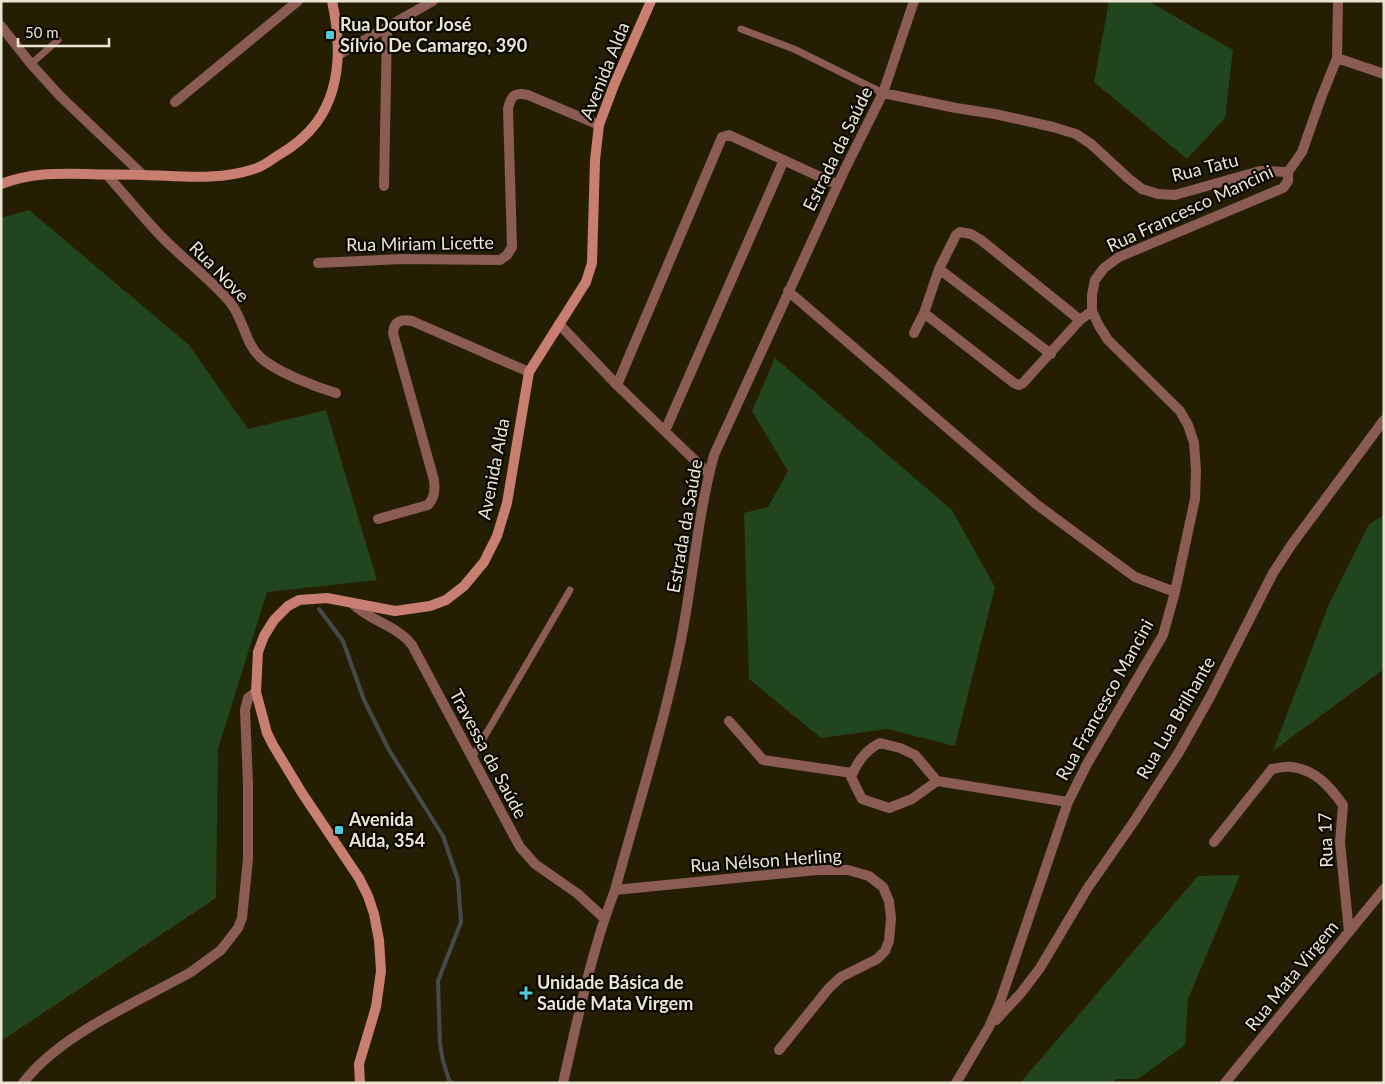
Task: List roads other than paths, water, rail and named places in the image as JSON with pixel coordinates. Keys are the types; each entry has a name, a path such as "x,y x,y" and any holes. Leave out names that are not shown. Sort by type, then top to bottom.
{"street":[{"path":"174,102 298,1"},
{"path":"1,184 18,177 38,174 143,175 205,178 256,169 291,148 308,134 323,113 331,97 338,55 337,23 332,1"},
{"path":"338,55 433,1"},
{"name":"Avenida Alda","path":"360,1083 359,1064 376,1007 381,971 374,914 359,878 272,745 261,715 256,692 258,652 264,636 274,620 288,606 300,600 315,598 394,610 430,606 446,600 464,586 484,562 497,536 507,503 528,372 586,282 592,263 595,160 599,125 614,85 652,1"},
{"name":"Estrada da Saúde","path":"563,1083 604,918 615,890 671,690 685,622 709,474 714,456 788,291 884,93 914,1"},
{"path":"1288,172 1302,152 1337,58 1338,1"},
{"path":"1,26 31,64 60,96 143,175"},
{"path":"384,186 387,28"},
{"path":"1337,58 1384,74"},
{"name":"Rua Miriam Licette","path":"318,263 402,259 500,260 507,256 512,247 508,109 510,100 514,95 520,93 528,95 599,125"},
{"name":"Rua Tatu","path":"884,93 1053,127 1076,134 1091,144 1128,179 1142,189 1158,194 1175,194 1260,171 1288,172"},
{"path":"618,385 722,137 729,136 838,185"},
{"path":"665,431 784,160"},
{"name":"Rua Francesco Mancini","path":"956,1083 989,1028 1017,955 1068,802 1087,764 1163,635 1175,592 1195,499 1196,470 1194,443 1188,425 1180,411 1108,340 1099,326 1092,311 1092,295 1095,280 1104,268 1118,257 1283,188 1288,182 1288,172"},
{"name":"Rua Nove","path":"108,175 160,235 229,301 240,317 251,347 261,358 322,389 336,393"},
{"path":"914,333 924,312 939,269 956,235 960,232 971,234 1080,320"},
{"path":"939,269 1051,354"},
{"path":"788,291 1036,504 1135,577 1175,592"},
{"path":"924,312 1014,384 1019,385 1051,354 1080,320 1092,311"},
{"path":"378,519 428,505 435,492 434,480 393,333 397,322 404,320 412,321 528,372"},
{"path":"559,324 709,474"},
{"name":"Rua Lua Brilhante","path":"989,1028 1040,968 1087,889 1179,752 1210,697 1261,593 1292,544 1384,420"},
{"name":"Travessa da Saúde","path":"352,603 359,610 405,636 412,645 520,847 535,864 578,894 604,918"},
{"path":"23,1083 31,1072 51,1054 77,1035 191,972 208,960 221,950 238,928 244,905 248,859 248,784 245,710 248,698 256,692"},
{"path":"729,721 763,760 852,773"},
{"path":"937,781 912,799 888,808 862,799 851,777 869,748 880,743 900,748 915,755 937,781 1068,802"},
{"name":"Rua 17","path":"1214,842 1272,769 1291,766 1311,773 1328,784 1343,805 1340,842 1348,932"},
{"name":"Rua Nélson Herling","path":"615,890 817,870 848,870 869,876 883,887 889,902 891,918 885,951 877,958 841,978 829,988 779,1050"},
{"name":"Rua Mata Virgem","path":"1225,1083 1384,889"}],"lane":[{"path":"742,29 794,49 884,93"},
{"path":"31,64 58,40"},
{"path":"472,758 570,590"}],"waterway":[{"path":"319,609 343,641 364,700 389,750 443,836 458,880 461,922 438,981 440,1044 443,1061 449,1080 452,1083"}],"place":[{"name":"Rua Doutor José Sílvio De Camargo, 390","path":"330,35"},
{"name":"Avenida Alda, 354","path":"339,830"},
{"name":"Unidade Básica de Saúde Mata Virgem","path":"526,993"}]}
